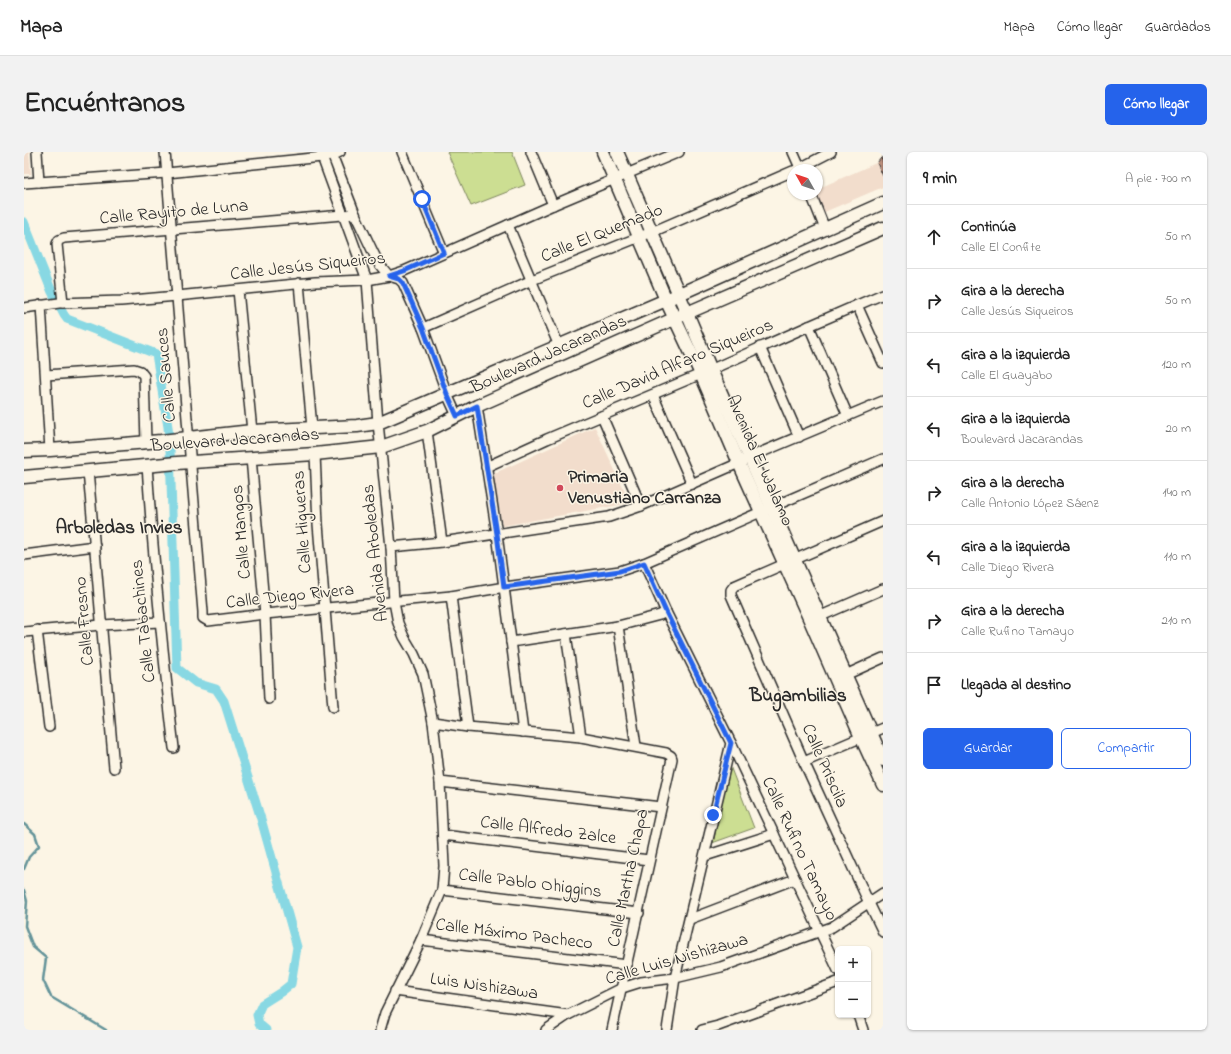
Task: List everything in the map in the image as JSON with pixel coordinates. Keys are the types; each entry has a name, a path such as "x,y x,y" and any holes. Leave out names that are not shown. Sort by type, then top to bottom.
{"main road":[{"name":"Avenida El Walamo","path":"602,152 674,319 706,372"},
{"name":"Avenida El Walamo","path":"617,152 687,313 706,372 866,736 883,785"},
{"name":"Boulevard Jacarandas","path":"24,450 50,450 161,441 252,431 357,426 378,423 666,300 883,203"},
{"name":"Boulevard Jacarandas","path":"24,477 164,464 315,454 381,447 427,431 477,406 687,313 883,229"},
{"name":"Avenida El Walamo","path":"866,736 883,760"}],"street":[{"path":"37,152 39,182"},
{"name":"Calle Sauces","path":"166,152 203,618"},
{"path":"402,152 444,253"},
{"path":"531,152 553,205"},
{"name":"Calle Jesús Siqueiros","path":"24,308 58,303 121,301 177,296 299,283 368,280 389,276 404,271 614,178 679,152"},
{"path":"793,152 796,164"},
{"name":"Calle El Quemado","path":"808,164 831,152"},
{"path":"24,183 167,173 331,154 355,214 379,264 389,276 399,279 403,283 423,328 447,394 457,416"},
{"name":"Avenida Arboledas","path":"331,154 344,215 368,280 378,423 391,547 394,602 398,623 423,674 433,722 440,782 443,834 444,866 442,890 421,940 385,1013 380,1030"},
{"name":"Calle El Quemado","path":"423,328 532,280 652,232 787,174"},
{"path":"813,200 825,229"},
{"name":"Calle Rayito de Luna","path":"58,303 57,244 59,240 64,238 355,214"},
{"path":"508,225 559,346"},
{"path":"299,283 312,428"},
{"path":"238,290 252,431"},
{"name":"Calle David Alfaro Siqueiros","path":"486,467 883,294"},
{"path":"42,305 50,450"},
{"path":"857,305 883,363"},
{"path":"809,326 848,416"},
{"path":"760,348 799,437"},
{"path":"46,375 134,369 140,371 144,376 146,442"},
{"path":"653,395 692,484"},
{"path":"391,547 442,542 609,517 641,506 883,401"},
{"path":"477,406 497,534 523,732"},
{"path":"602,416 641,506"},
{"path":"427,431 442,542"},
{"name":"Calle Higueras","path":"315,454 318,524 333,707"},
{"name":"Calle Mangos","path":"251,458 265,614 269,699"},
{"name":"Calle Diego Rivera","path":"203,618 208,621 451,596 620,571 644,563 883,459"},
{"name":"Calle Tabachines","path":"147,466 160,622 174,748"},
{"name":"Calle Fresno","path":"88,471 114,768"},
{"path":"790,561 883,521"},
{"path":"24,554 95,546"},
{"name":"Calle Priscila","path":"790,561 734,586 731,590 731,595 804,762 883,932"},
{"name":"Calle Rufino Tamayo","path":"644,563 666,612 731,743 835,964"},
{"path":"815,618 883,589"},
{"path":"451,596 468,727"},
{"path":"511,642 618,626 666,612"},
{"path":"24,632 101,625 160,622"},
{"path":"433,722 468,727 581,737 636,746 618,626"},
{"path":"37,630 49,727"},
{"path":"566,634 581,737"},
{"path":"841,677 883,658"},
{"path":"804,762 883,728"},
{"path":"667,1030 675,978 731,743"},
{"name":"Calle Martha Chapa","path":"612,1030 672,760 671,756 666,753 636,746"},
{"path":"440,782 661,807"},
{"name":"Calle Alfredo Zalce","path":"443,834 649,860"},
{"path":"705,856 774,834"},
{"path":"690,919 795,879"},
{"name":"Calle Pablo Ohiggins","path":"442,890 639,913"},
{"name":"Calle Luis Nishizawa","path":"546,1030 568,1015 622,988 641,982 675,978 721,967 820,932 832,927 883,893"},
{"name":"Calle Máximo Pacheco","path":"421,940 627,965"},
{"path":"702,1030 718,1026 835,983"},
{"name":"Luis Nishizawa","path":"395,991 568,1015"},
{"path":"859,1018 863,1030"}],"shaded area":[{"path":"24,152 29,152 31,174 24,174"},
{"path":"883,160 883,187 822,213 817,200 823,200 823,186"},
{"name":"Primaria Venustiano Carranza","path":"595,427 630,503 502,526 493,474"}],"green space":[{"path":"447,152 512,152 525,185 471,206"},
{"path":"730,766 754,828 713,843"}],"waterway":[{"path":"24,222 52,292 67,319 156,354 168,427 170,450 177,668 196,683 216,689 224,701 261,819 297,947 291,984 262,1004 257,1015 259,1024 266,1030"},
{"path":"24,824 35,834 39,846 29,857 24,869"},
{"path":"24,890 27,901 25,926 33,947 46,958 43,980 51,997 106,1030"}],"place":[{"name":"Primaria Venustiano Carranza","path":"560,488"}],"district":[{"name":"Arboledas Invies","path":"119,528"},
{"name":"Bugambilias","path":"798,696"}],"route":[{"path":"422,199 444,253 389,276 399,279 403,283 423,328 447,394 457,416 477,406 504,587 620,571 644,563 666,612 731,743 713,815"}]}
